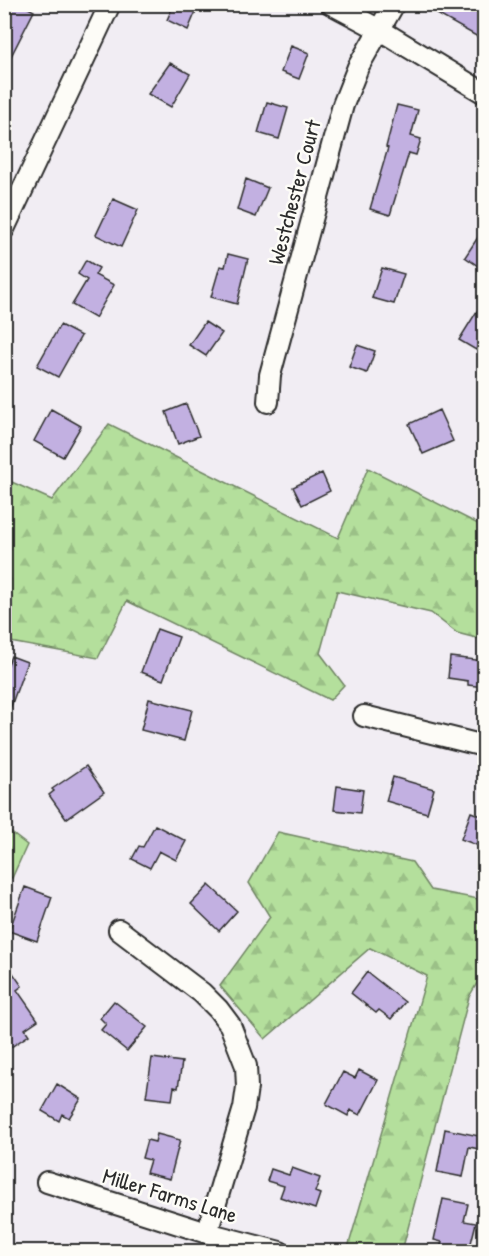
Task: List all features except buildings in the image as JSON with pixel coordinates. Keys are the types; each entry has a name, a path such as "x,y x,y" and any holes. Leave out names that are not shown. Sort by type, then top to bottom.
{"street":[{"path":"4,230 110,4"},
{"path":"331,4 380,30 484,93"},
{"name":"Westchester Court","path":"268,402 270,375 343,105 358,67 394,4"},
{"path":"364,716 484,746"},
{"path":"119,930 202,993 218,1009 230,1025 246,1066 247,1087 244,1108 207,1233"},
{"name":"Miller Farms Lane","path":"47,1182 207,1233 280,1251"}],"green space":[{"path":"109,424 338,538 368,468 484,527 484,640 457,633 431,613 337,591 320,653 344,685 330,700 127,601 98,658 5,641 5,479 52,500"},
{"path":"5,828 27,845 12,878 5,875"},
{"path":"278,832 412,862 431,890 484,900 484,971 469,997 402,1251 347,1251 427,976 370,948 265,1039 220,986 270,917 249,883"}]}
